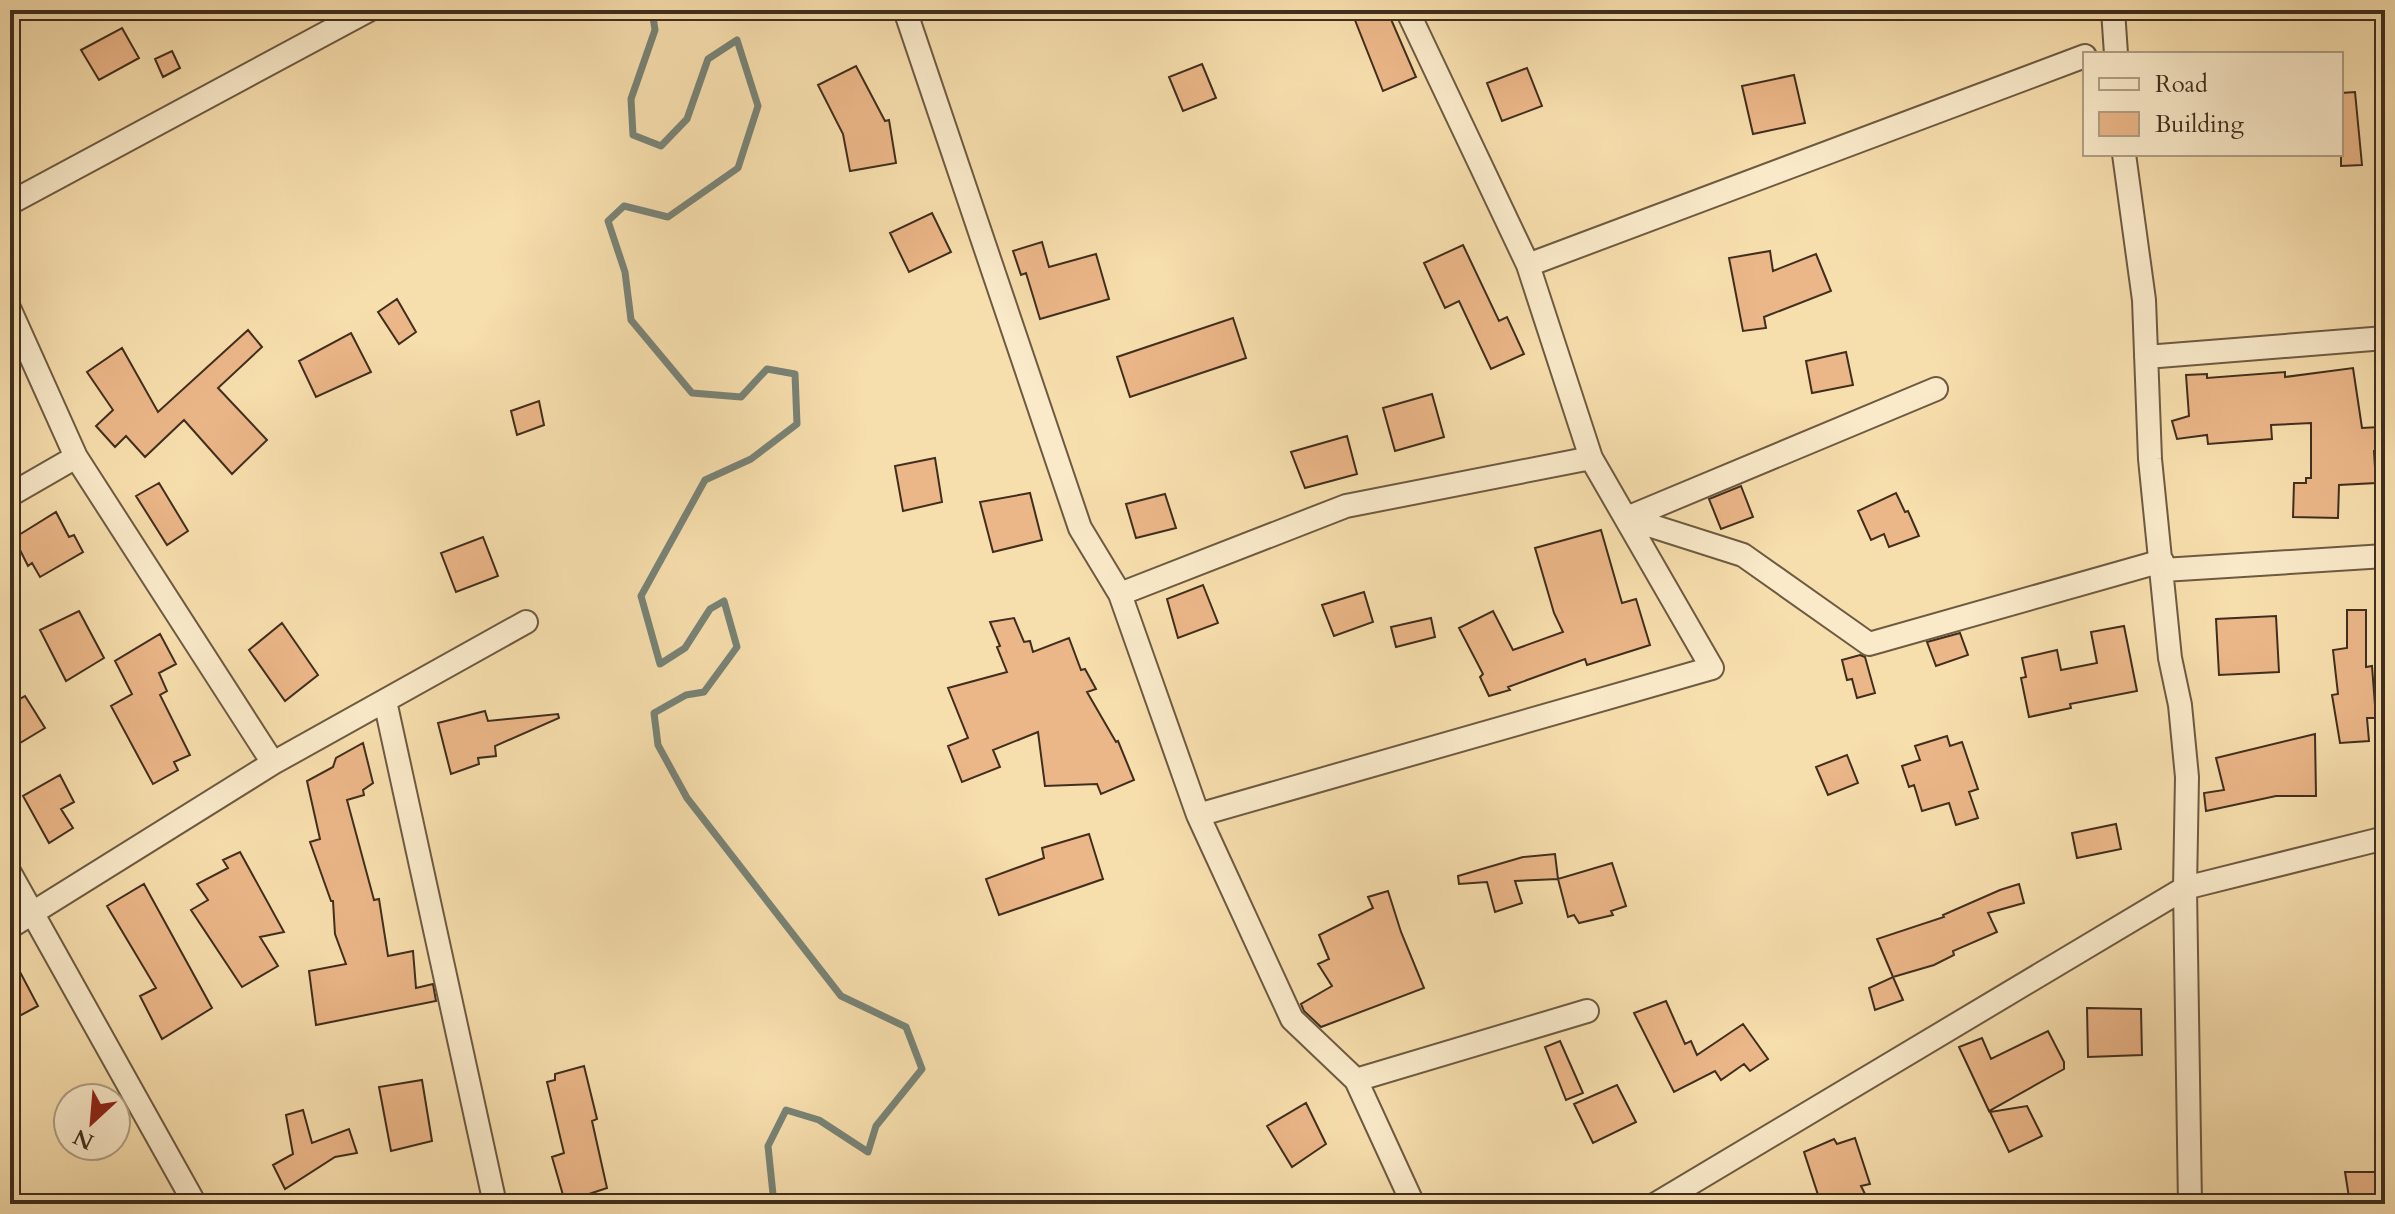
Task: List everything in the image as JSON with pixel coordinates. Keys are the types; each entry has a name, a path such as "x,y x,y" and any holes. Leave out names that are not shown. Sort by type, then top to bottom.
{"street":[{"path":"10,203 369,10"},
{"path":"905,10 1080,528 1120,594 1198,815 1292,1019 1356,1080 1413,1204"},
{"path":"1198,815 1712,668 1591,458 1528,265 1407,10"},
{"path":"2113,10 2116,49"},
{"path":"1528,265 2083,57"},
{"path":"2124,156 2144,300 2150,459 2170,658 2180,705 2187,777 2185,888 2190,1204"},
{"path":"10,310 76,457 273,763"},
{"path":"2146,357 2385,338"},
{"path":"1627,518 1936,389"},
{"path":"10,495 76,457"},
{"path":"1120,594 1346,506 1591,458"},
{"path":"1627,518 1743,555 1869,644 2162,566 2385,556"},
{"path":"10,927 273,763 526,622"},
{"path":"385,701 495,1204"},
{"path":"1656,1204 2185,888 2385,838"},
{"path":"10,873 195,1204"},
{"path":"1356,1080 1587,1011"}],"building":[{"path":"1351,10 1387,10 1416,77 1383,91"},
{"path":"122,28 139,58 99,80 81,50"},
{"path":"172,51 180,68 163,77 155,59"},
{"path":"1202,64 1216,98 1183,111 1169,77"},
{"path":"856,66 885,121 889,120 896,163 850,171 843,134 818,85"},
{"path":"1527,68 1542,106 1502,121 1487,83"},
{"path":"1794,75 1805,123 1753,134 1742,86"},
{"path":"2355,92 2362,165 2341,166 2343,93"},
{"path":"932,213 951,252 909,272 890,233"},
{"path":"1042,242 1049,267 1096,254 1109,299 1040,319 1026,273 1021,275 1013,251"},
{"path":"1463,245 1499,321 1507,317 1524,354 1491,369 1459,301 1445,308 1424,263"},
{"path":"1770,251 1773,271 1816,254 1831,291 1764,317 1766,328 1743,331 1729,258"},
{"path":"397,299 416,332 399,344 378,312"},
{"path":"1233,318 1246,358 1130,397 1117,357"},
{"path":"248,330 262,347 218,388 267,440 232,474 184,420 145,457 126,436 115,447 96,426 113,410 87,372 122,348 158,412"},
{"path":"351,333 371,372 316,397 299,361"},
{"path":"1846,352 1853,385 1812,393 1806,361"},
{"path":"2353,368 2362,428 2379,427 2380,450 2374,451 2376,483 2339,485 2338,518 2293,517 2294,483 2306,483 2306,478 2311,478 2311,423 2271,425 2272,439 2208,444 2207,435 2177,439 2172,421 2189,416 2186,375 2207,374 2207,378 2285,372 2285,377"},
{"path":"1432,394 1444,437 1395,451 1383,408"},
{"path":"539,401 544,425 517,435 511,411"},
{"path":"1347,436 1357,474 1305,488 1291,452"},
{"path":"935,458 942,502 903,511 895,466"},
{"path":"159,483 188,531 167,545 136,496"},
{"path":"1741,486 1753,517 1721,529 1709,499"},
{"path":"1030,493 1042,540 993,552 980,502"},
{"path":"1896,493 1919,536 1889,547 1884,534 1871,540 1858,511"},
{"path":"1165,494 1176,528 1136,538 1126,504"},
{"path":"56,512 69,537 74,535 83,552 40,577 32,563 28,566 14,538"},
{"path":"1601,530 1622,603 1636,599 1650,645 1587,665 1585,659 1489,696 1480,677 1483,674 1459,628 1493,611 1513,650 1563,632 1554,613 1535,548"},
{"path":"483,537 498,576 456,592 441,553"},
{"path":"1203,585 1218,623 1178,638 1167,599"},
{"path":"1364,592 1373,622 1334,636 1322,605"},
{"path":"2347,610 2366,610 2366,667 2372,666 2376,718 2367,718 2369,741 2340,743 2332,695 2338,694 2333,650 2347,648"},
{"path":"79,611 104,658 66,681 40,630"},
{"path":"2276,616 2279,672 2219,675 2216,619"},
{"path":"1014,618 1024,642 1030,641 1033,652 1069,638 1081,670 1085,669 1096,689 1087,692 1118,741 1134,780 1101,794 1097,784 1045,786 1038,732 993,750 1000,767 962,782 948,746 968,738 948,688 1007,672 990,622"},
{"path":"1431,618 1435,637 1396,647 1391,627"},
{"path":"282,623 318,675 285,701 249,650"},
{"path":"2124,626 2137,691 2070,704 2071,708 2029,717 2021,678 2026,677 2022,658 2057,650 2061,670 2097,663 2091,632"},
{"path":"1960,633 1968,655 1936,666 1927,642"},
{"path":"160,634 176,664 159,673 167,691 160,695 190,755 174,762 178,770 153,784 111,706 132,694 115,661"},
{"path":"1860,655 1865,657 1875,693 1857,698 1852,679 1847,680 1842,660"},
{"path":"25,696 45,728 10,749 10,704"},
{"path":"485,711 488,721 558,714 559,718 495,746 496,756 478,758 479,764 451,774 438,723"},
{"path":"2315,734 2316,796 2276,796 2206,811 2204,793 2224,790 2216,758"},
{"path":"1947,736 1950,746 1962,742 1978,789 1969,792 1978,818 1956,825 1949,803 1922,811 1914,785 1909,787 1902,766 1920,760 1915,746"},
{"path":"363,743 373,783 363,790 364,795 347,800 374,900 379,899 388,956 413,951 416,988 433,984 436,1001 316,1025 309,971 346,964 335,934 333,901 310,842 320,839 307,781 333,767 336,758"},
{"path":"1847,755 1858,783 1828,795 1816,767"},
{"path":"60,775 74,802 61,809 73,828 49,843 23,796"},
{"path":"2116,824 2121,849 2077,858 2072,833"},
{"path":"1089,834 1103,879 999,915 986,879 1044,858 1042,848"},
{"path":"240,852 284,932 260,937 278,966 242,987 191,910 208,900 197,884 228,868 223,860"},
{"path":"1555,854 1558,879 1515,881 1522,903 1495,912 1487,882 1459,884 1458,876 1523,857"},
{"path":"1612,863 1626,906 1611,911 1613,915 1579,923 1574,915 1568,917 1558,879"},
{"path":"144,884 212,1008 162,1039 140,996 156,988 107,906"},
{"path":"2019,884 2024,903 1988,913 1997,932 1953,951 1954,955 1934,965 1893,977 1877,939 1944,917"},
{"path":"1388,891 1424,988 1321,1027 1301,1004 1332,986 1318,964 1329,959 1319,935 1373,908 1368,897"},
{"path":"10,953 38,1006 10,1021"},
{"path":"1893,977 1903,1000 1875,1010 1869,988"},
{"path":"1666,1001 1685,1044 1691,1041 1697,1055 1743,1024 1768,1059 1750,1071 1744,1064 1721,1080 1715,1071 1674,1092 1634,1013"},
{"path":"2087,1008 2141,1009 2142,1055 2088,1057"},
{"path":"2048,1031 2064,1062 2064,1069 1989,1111 1959,1047 1982,1038 1991,1059"},
{"path":"1560,1041 1583,1093 1566,1100 1545,1047"},
{"path":"584,1066 597,1119 592,1121 607,1188 565,1202 552,1157 564,1153 547,1082 555,1080 555,1074"},
{"path":"422,1080 432,1141 391,1151 379,1087"},
{"path":"1617,1085 1636,1122 1593,1143 1574,1104"},
{"path":"1306,1103 1326,1144 1292,1167 1267,1126"},
{"path":"2027,1106 2042,1136 2009,1152 1990,1112"},
{"path":"303,1110 312,1143 349,1129 357,1153 335,1157 285,1189 273,1165 293,1154 286,1115"},
{"path":"1855,1138 1870,1184 1861,1186 1870,1204 1821,1204 1804,1152 1834,1139 1837,1144"},
{"path":"2345,1172 2385,1172 2385,1204 2350,1204"}],"waterway":[{"path":"652,10 655,30 631,99 633,135 661,146 687,119 708,59 737,40 758,106 738,168 668,217 624,206 608,221 625,272 631,320 692,393 741,397 767,369 795,374 797,424 751,459 705,480 641,596 660,664 685,648 710,609 724,601 737,647 704,692 686,695 654,713 658,745 687,798 841,996 906,1027 922,1069 876,1126 868,1152 819,1120 786,1110 768,1146 774,1204"}]}
